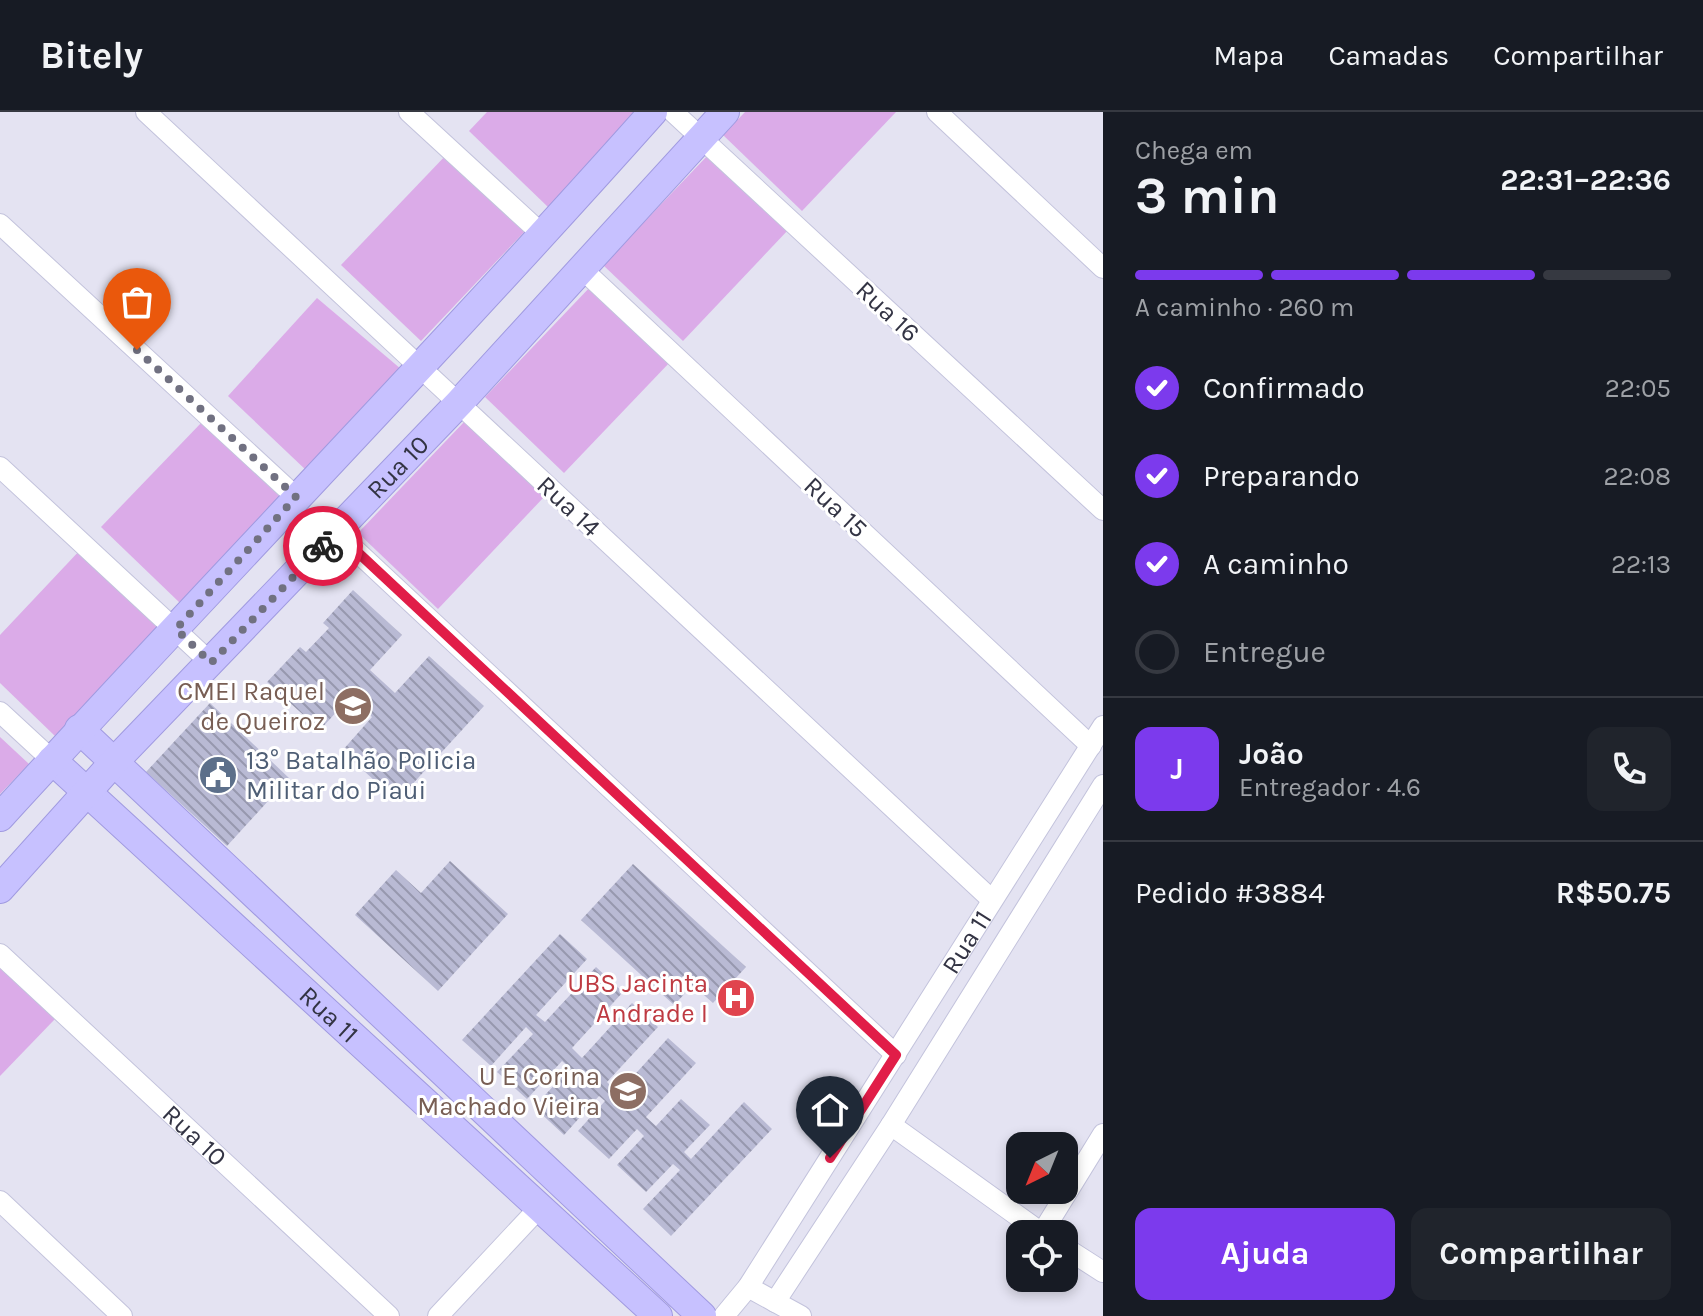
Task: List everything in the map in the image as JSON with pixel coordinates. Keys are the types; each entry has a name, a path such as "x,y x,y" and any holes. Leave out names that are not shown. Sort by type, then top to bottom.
{"main road":[{"name":"Rua 10","path":"0,817 543,235 653,112"},
{"name":"Rua 10","path":"0,889 114,762 459,403 725,112"},
{"name":"Rua 11","path":"79,729 702,1316"},
{"name":"Rua 11","path":"52,760 658,1316"}],"street":[{"name":"Rua 14","path":"146,112 992,900"},
{"path":"409,112 543,235"},
{"name":"Rua 16","path":"673,112 1103,510"},
{"path":"937,112 1103,268"},
{"path":"0,224 296,497"},
{"name":"Rua 15","path":"581,268 1091,746"},
{"path":"0,467 211,663"},
{"path":"336,532 896,1055"},
{"name":"Rua 11","path":"0,712 52,760"},
{"name":"Rua 11","path":"724,1316 748,1287 1103,726"},
{"path":"775,1302 891,1125 1103,785"},
{"name":"Rua 10","path":"0,954 389,1316"},
{"path":"891,1125 1023,1220"},
{"path":"1051,1220 1103,1134"},
{"path":"0,1201 122,1316"},
{"path":"438,1316 539,1208"},
{"path":"1078,1256 1103,1272"},
{"path":"748,1287 801,1316"}],"shaded area":[{"path":"487,112 637,112 548,207 469,131"},
{"path":"745,112 896,112 802,211 723,135"},
{"path":"448,153 527,229 421,341 341,265"},
{"path":"710,153 789,229 683,341 603,265"},
{"path":"592,285 671,361 564,473 485,397"},
{"path":"317,298 401,369 308,472 228,396"},
{"path":"465,421 544,497 438,609 358,533"},
{"path":"202,422 280,496 180,603 101,527"},
{"path":"82,548 162,624 55,736 0,683 0,635"},
{"path":"0,737 29,764 0,794"},
{"path":"0,966 55,1019 0,1076"}],"building":[{"path":"353,590 402,635 370,670 395,693 429,656 484,706 397,801 342,751 372,717 350,697 320,730 267,682 300,647 306,652 329,628 323,623"},
{"name":"13° Batalhão Policia Militar do Piaui","path":"210,703 289,778 227,846 146,772"},
{"path":"450,861 508,914 438,991 355,915 396,870 421,893"},
{"path":"633,864 746,967 713,1003 693,985 674,1005 581,920"},
{"path":"560,934 587,959 536,1015 545,1022 596,967 623,992 572,1048 582,1058 632,1003 658,1027 607,1082 618,1093 668,1038 696,1063 646,1117 656,1126 681,1099 710,1125 684,1152 691,1159 744,1102 772,1129 671,1236 643,1209 680,1170 673,1164 646,1192 617,1165 644,1136 637,1129 609,1159 578,1131 605,1101 599,1096 564,1135 534,1107 570,1068 562,1061 527,1099 497,1072 533,1034 526,1027 491,1066 462,1040"}],"way so far":[{"path":"137,350 296,497 176,629 211,663 323,546"}],"place":[{"name":"CMEI Raquel de Queiroz","path":"353,706"},
{"name":"13° Batalhão Policia Militar do Piaui","path":"218,775"},
{"name":"UBS Jacinta Andrade I","path":"736,998"},
{"name":"U E Corina Machado Vieira","path":"628,1091"}],"route":[{"path":"323,546 336,532 896,1055 830,1158"}]}
